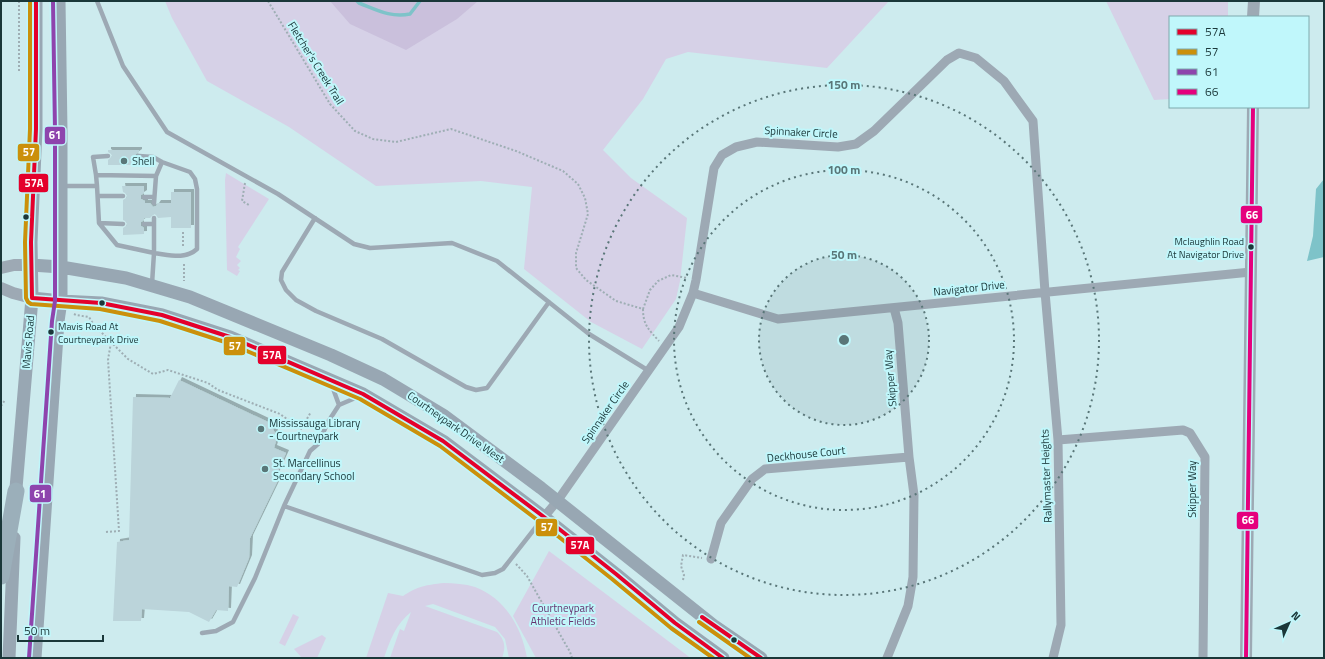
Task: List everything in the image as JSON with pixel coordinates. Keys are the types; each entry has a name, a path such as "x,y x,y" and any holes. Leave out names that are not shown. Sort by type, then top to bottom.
{"highway":[{"path":"1,576 16,491"}],"main road":[{"name":"Mavis Road","path":"9,658 16,491 32,298 31,265 36,129 36,1"},
{"path":"35,658 58,321 61,301 62,131 59,1"},
{"name":"Courtneypark Drive West","path":"31,265 61,267 126,278 190,297 331,355 384,379 443,415 558,500 713,625 761,658"},
{"name":"Courtneypark Drive West","path":"32,298 101,303 162,315 230,336 363,394 443,441 544,517 675,623 722,658"}],"street":[{"name":"Spinnaker Circle","path":"544,517 558,500 679,327 693,293 696,280 714,168 722,155 736,146 757,142 838,147 856,144 874,131 947,60 960,53 976,58 1004,81 1033,121 1045,292"},
{"path":"1246,658 1253,108"},
{"path":"1,268 14,265 31,265"},
{"name":"Navigator Drive","path":"693,293 778,319 1251,272"},
{"path":"1,288 32,298"},
{"name":"Rallymaster Heights","path":"1045,292 1058,440 1061,625 1053,658"},
{"name":"Skipper Way","path":"887,658 908,606 913,577 914,496 909,456 898,323 894,308"},
{"name":"Skipper Way","path":"1058,440 1183,430 1190,432 1204,457 1203,658"},
{"name":"Deckhouse Court","path":"711,559 721,523 752,479 765,469 909,456"}],"lane":[{"path":"97,1 123,66 167,132 278,194 354,244 370,248 452,243 497,261 589,334 649,371"},
{"path":"108,156 93,157 98,196 99,223 117,245 154,253 183,256 192,254 197,249 198,245 197,189 195,179 190,172 162,162 153,157 139,156"},
{"path":"154,203 156,176 162,162"},
{"path":"96,175 156,176"},
{"path":"61,186 97,186"},
{"path":"98,196 123,196"},
{"path":"144,196 154,197"},
{"path":"152,286 154,218"},
{"path":"315,218 282,272 280,280 286,290 296,300 316,311 382,339 466,387 476,390 487,388 549,302"},
{"path":"99,223 123,224"},
{"path":"144,224 154,224"},
{"path":"330,379 339,405"},
{"path":"202,633 216,631 232,622 255,578 284,506 310,451 318,444 328,422 339,405 363,394"},
{"path":"284,506 482,574 495,573 503,569 544,517"}],"path":[{"path":"18,71 19,1"},
{"name":"Fletcher's Creek Trail","path":"268,1 330,104 355,130 373,139 396,142 451,129 516,151 563,171 578,184 585,198 588,214 576,253 576,268 586,280 616,301 643,309"},
{"path":"247,176 242,201 249,205"},
{"path":"665,348 646,326 643,318 643,309 650,290 658,281 671,275 696,280"},
{"path":"61,301 76,315 88,317 128,359 153,374 168,370 208,383 218,390 280,414 301,429 311,412"},
{"path":"106,532 119,531 108,360 111,342"},
{"path":"1,406 6,400"},
{"path":"683,580 684,575 681,566 683,555 711,559"},
{"path":"511,559 527,576 572,658"}],"green space":[{"path":"165,1 889,1 827,68 688,52 666,59 643,99 603,150 631,178 687,218 680,281 676,299 642,349 591,322 524,269 532,187 481,181 376,186 289,127 207,81 172,18"},
{"path":"1106,1 1228,1 1228,16 1169,16 1169,99 1154,100"},
{"path":"226,173 269,199 238,247 240,249 236,257 241,261 237,265 240,268 238,270 240,271 237,276 227,270"},
{"name":"Courtneypark Athletic Fields","path":"549,551 690,658 536,658 513,616"},
{"path":"444,583 475,587 486,592 503,606 516,625 525,647 527,658 509,658 505,639 495,627 433,604 425,606 497,632 502,638 504,644 502,658 390,658 400,629 404,631 411,612 397,627 384,658 366,658 388,593 403,596 422,586"},
{"path":"293,614 299,617 285,646 279,643"},
{"path":"322,635 326,638 317,658 302,658 294,649"}],"shaded area":[{"path":"330,1 478,1 457,19 406,50 350,24"}],"water":[{"path":"1324,179 1324,257 1307,261 1313,236 1316,189"}],"building":[{"name":"Shell","path":"108,150 139,150 135,156 139,160 139,165 108,165 108,160 112,156"},
{"path":"122,186 144,186 144,193 141,195 141,199 145,201 145,203 150,203 153,207 158,203 171,203 171,192 191,192 191,228 171,228 171,217 158,218 154,214 150,218 144,218 141,222 141,226 144,228 144,234 123,235 123,228 127,224 123,220 123,200 127,196 123,192"},
{"path":"179,380 270,423 277,437 274,448 286,453 276,475 279,478 250,538 249,558 237,587 229,586 228,611 216,610 209,622 189,612 142,609 141,621 113,621 117,542 129,540 133,397 170,398"}],"waterway":[{"path":"357,1 384,13 397,15 410,14 420,1"}],"transit line":[{"name":"57","path":"30,1 30,129 25,242 26,298 28,302 31,304 100,309 160,321 228,343 360,399 440,446 540,522 671,628 713,658"},
{"name":"57A","path":"36,1 36,129 31,242 32,298 101,303 162,315 230,337 363,394 443,441 544,517 675,623 723,658"},
{"name":"61","path":"29,658 52,321 55,301 53,1"},
{"name":"66","path":"1246,658 1253,108"},
{"name":"57A","path":"702,617 761,658"},
{"name":"57","path":"699,622 750,658"}],"place":[{"name":"Shell","path":"124,161"},
{"name":"Mclaughlin Road At Navigator Drive","path":"1251,247"},
{"name":"Mavis Road At Courtneypark Drive","path":"51,332"},
{"name":"Mississauga Library - Courtneypark","path":"261,429"},
{"name":"St. Marcellinus Secondary School","path":"265,469"}]}
